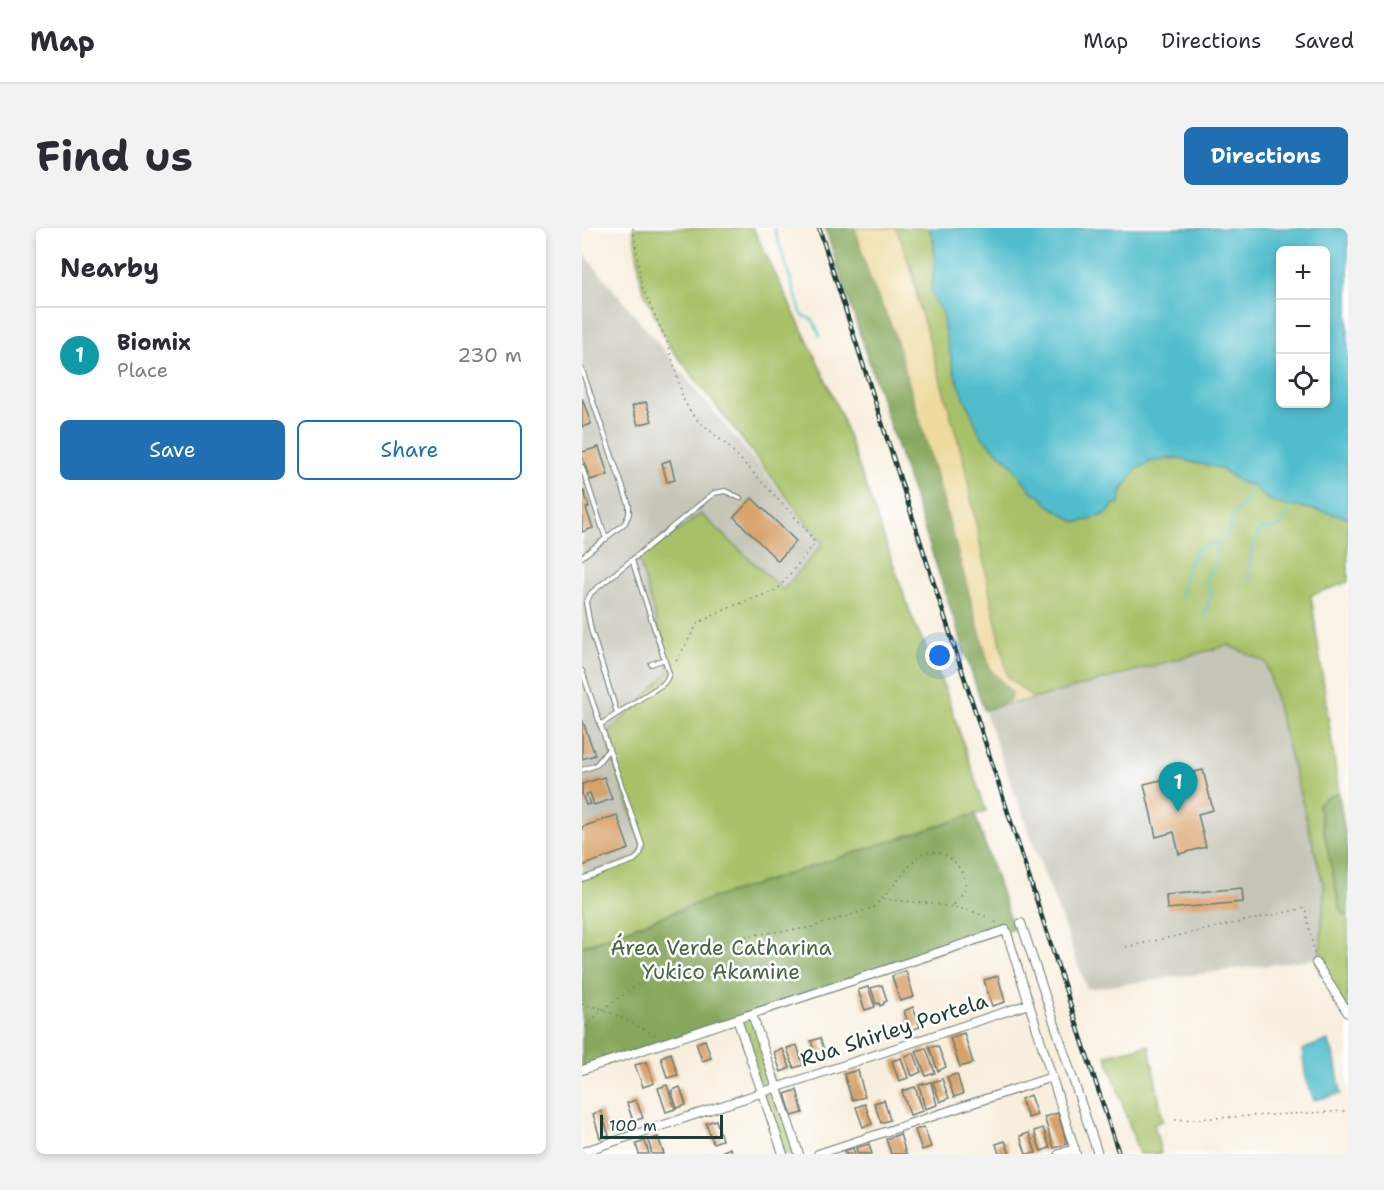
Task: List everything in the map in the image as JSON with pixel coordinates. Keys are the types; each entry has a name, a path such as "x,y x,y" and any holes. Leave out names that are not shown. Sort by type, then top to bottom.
{"street":[{"path":"1022,923 1098,1154"},
{"path":"582,1070 1006,930 1075,1151 1059,1154"},
{"path":"1316,963 1348,1012"},
{"name":"Rua Shirley Portela","path":"582,1152 1029,1004"},
{"path":"752,1014 783,1154"},
{"path":"737,1019 799,1154"},
{"path":"818,1154 1052,1077"}],"lane":[{"path":"582,370 629,505 629,514 625,523 582,557"},
{"path":"582,467 584,479 606,539"},
{"path":"617,713 591,630 586,603 591,593 714,493 725,491 740,498"},
{"path":"600,725 663,684 669,673 632,560"},
{"path":"651,664 664,659"},
{"path":"582,671 642,845 642,852 634,861 582,879"},
{"path":"582,770 596,765 609,749"}],"path":[{"path":"633,228 642,287 669,344 684,401 694,417 729,447 805,528 814,543 777,590 733,606 698,623 669,673"},
{"path":"582,1031 603,1009 665,966 730,939 809,928 873,908 924,852 938,853 954,859 963,872 966,881 965,888 951,907"},
{"path":"882,899 951,907 987,916 1006,930"},
{"path":"1126,947 1305,908 1316,963"},
{"path":"582,1004 603,1009 670,1041"},
{"path":"1175,1120 1348,1111"}],"shaded area":[{"path":"582,251 823,544 701,902 582,947"},
{"path":"1228,645 1266,662 1324,887 1320,958 1087,989 984,710 1034,699"}],"green space":[{"path":"633,228 753,228 840,413 913,620 945,689 986,811 701,902 582,946 582,879 638,857 642,845 609,749 610,731 670,671 639,559 701,514 783,590 823,544 668,344 642,287"},
{"path":"825,228 855,228 871,282 893,329 990,669 1013,694 1008,701 997,707 984,710"},
{"path":"896,228 929,228 933,238 935,260 932,283 943,313 955,375 980,433 1009,461 1032,492 1039,495 1049,505 1074,521 1090,520 1105,514 1136,469 1152,461 1178,458 1221,469 1242,483 1255,486 1266,499 1272,502 1348,518 1348,582 1311,595 1339,793 1318,804 1340,909 1348,916 1348,1013 1316,963 1320,958 1324,887 1266,662 1228,645 1034,699 1008,677 963,458 918,302 914,275"},
{"path":"1339,793 1348,853 1348,916 1340,910 1318,804"},
{"name":"Área Verde Catharina Yukico Akamine","path":"975,814 1013,928 582,1070 582,947 701,902"},
{"path":"752,1014 799,1154 783,1154 737,1019"},
{"path":"1149,1045 1163,1121 1154,1124 1161,1154 1139,1154 1106,1055"}],"sand":[{"path":"855,228 896,228 903,246 963,458 1008,677 1034,699 999,706 1009,701 1013,694 990,669 893,329 871,282"}],"water":[{"path":"929,228 1348,228 1348,518 1277,504 1265,498 1255,486 1242,483 1221,469 1178,458 1168,458 1152,461 1136,469 1122,489 1120,503 1113,505 1108,513 1090,520 1074,521 1032,492 1009,461 980,434 955,375 943,313 931,291 935,260 933,238"},
{"path":"1328,1040 1335,1059 1341,1094 1314,1100 1306,1080 1302,1050"}],"building":[{"path":"582,398 591,424 582,427"},
{"path":"646,402 652,421 638,425 632,406"},
{"path":"599,447 608,475 590,480 582,452"},
{"path":"670,460 675,480 667,482 662,463"},
{"path":"584,491 589,507 586,508 593,528 582,532 582,492"},
{"path":"752,498 796,541 778,561 734,517"},
{"path":"582,719 595,755 582,759"},
{"path":"1203,770 1213,810 1198,814 1206,847 1179,854 1174,832 1156,837 1144,784"},
{"path":"604,777 612,799 594,805 590,793 586,794 590,804 586,805 582,794 582,784"},
{"path":"617,815 629,849 582,866 582,827"},
{"path":"1242,888 1243,902 1167,909 1166,895"},
{"path":"906,971 914,997 900,1001 892,976"},
{"path":"998,976 1005,1002 992,1006 984,980"},
{"path":"882,985 887,1001 880,1006 879,1003 876,1004 871,988"},
{"path":"868,987 875,1007 865,1010 858,990"},
{"path":"913,1007 920,1027 910,1030 904,1011"},
{"path":"964,1033 973,1063 960,1067 950,1038"},
{"path":"820,1038 827,1058 818,1061 811,1041"},
{"path":"705,1040 711,1058 702,1061 696,1043"},
{"path":"797,1045 803,1065 794,1068 787,1048"},
{"path":"938,1046 946,1067 938,1071 929,1047"},
{"path":"926,1048 935,1073 926,1076 916,1051"},
{"path":"783,1049 790,1068 781,1072 774,1052"},
{"path":"671,1053 678,1075 667,1078 661,1057"},
{"path":"914,1053 921,1072 912,1076 905,1056"},
{"path":"901,1058 908,1078 899,1081 892,1061"},
{"path":"646,1062 654,1083 643,1087 635,1065"},
{"path":"858,1070 865,1097 852,1100 844,1074"},
{"path":"957,1074 963,1094 954,1097 947,1077"},
{"path":"942,1079 949,1098 940,1102 933,1082"},
{"path":"931,1082 937,1105 925,1109 919,1085"},
{"path":"667,1085 675,1109 666,1112 658,1088"},
{"path":"680,1087 686,1105 677,1108 671,1091"},
{"path":"915,1087 923,1111 910,1115 902,1091"},
{"path":"797,1090 803,1113 792,1116 785,1094"},
{"path":"1030,1095 1037,1115 1028,1118 1021,1099"},
{"path":"636,1100 643,1118 633,1121 627,1103"},
{"path":"884,1100 890,1120 881,1123 874,1103"},
{"path":"865,1104 872,1124 863,1127 856,1107"},
{"path":"601,1111 609,1135 600,1138 593,1114"},
{"path":"1058,1113 1067,1144 1054,1148 1044,1117"},
{"path":"716,1120 722,1140 713,1143 706,1123"},
{"path":"924,1127 931,1147 922,1150 915,1130"},
{"path":"1043,1128 1050,1148 1041,1151 1034,1131"},
{"path":"1029,1133 1036,1153 1026,1154 1020,1136"},
{"path":"900,1134 906,1154 891,1154 886,1139"},
{"path":"658,1137 664,1154 652,1154 648,1140"},
{"path":"645,1141 649,1154 639,1154 636,1144"},
{"path":"1005,1141 1010,1154 999,1154 996,1144"},
{"path":"869,1144 872,1154 858,1154 856,1148"},
{"path":"730,1148 732,1154 722,1154 721,1152"},
{"path":"853,1148 855,1154 845,1154 844,1151"}],"waterway":[{"path":"774,228 802,315 813,320 820,336"},
{"path":"1204,617 1211,592 1205,582 1215,560 1217,543 1226,536 1231,527 1233,514 1255,486"},
{"path":"1249,580 1251,552 1258,534 1262,528 1275,529 1282,524 1290,506"},
{"path":"1181,597 1187,570 1197,548 1217,543"}],"railway":[{"path":"819,228 1119,1154"}],"place":[{"name":"Biomix","path":"1178,812"}]}
